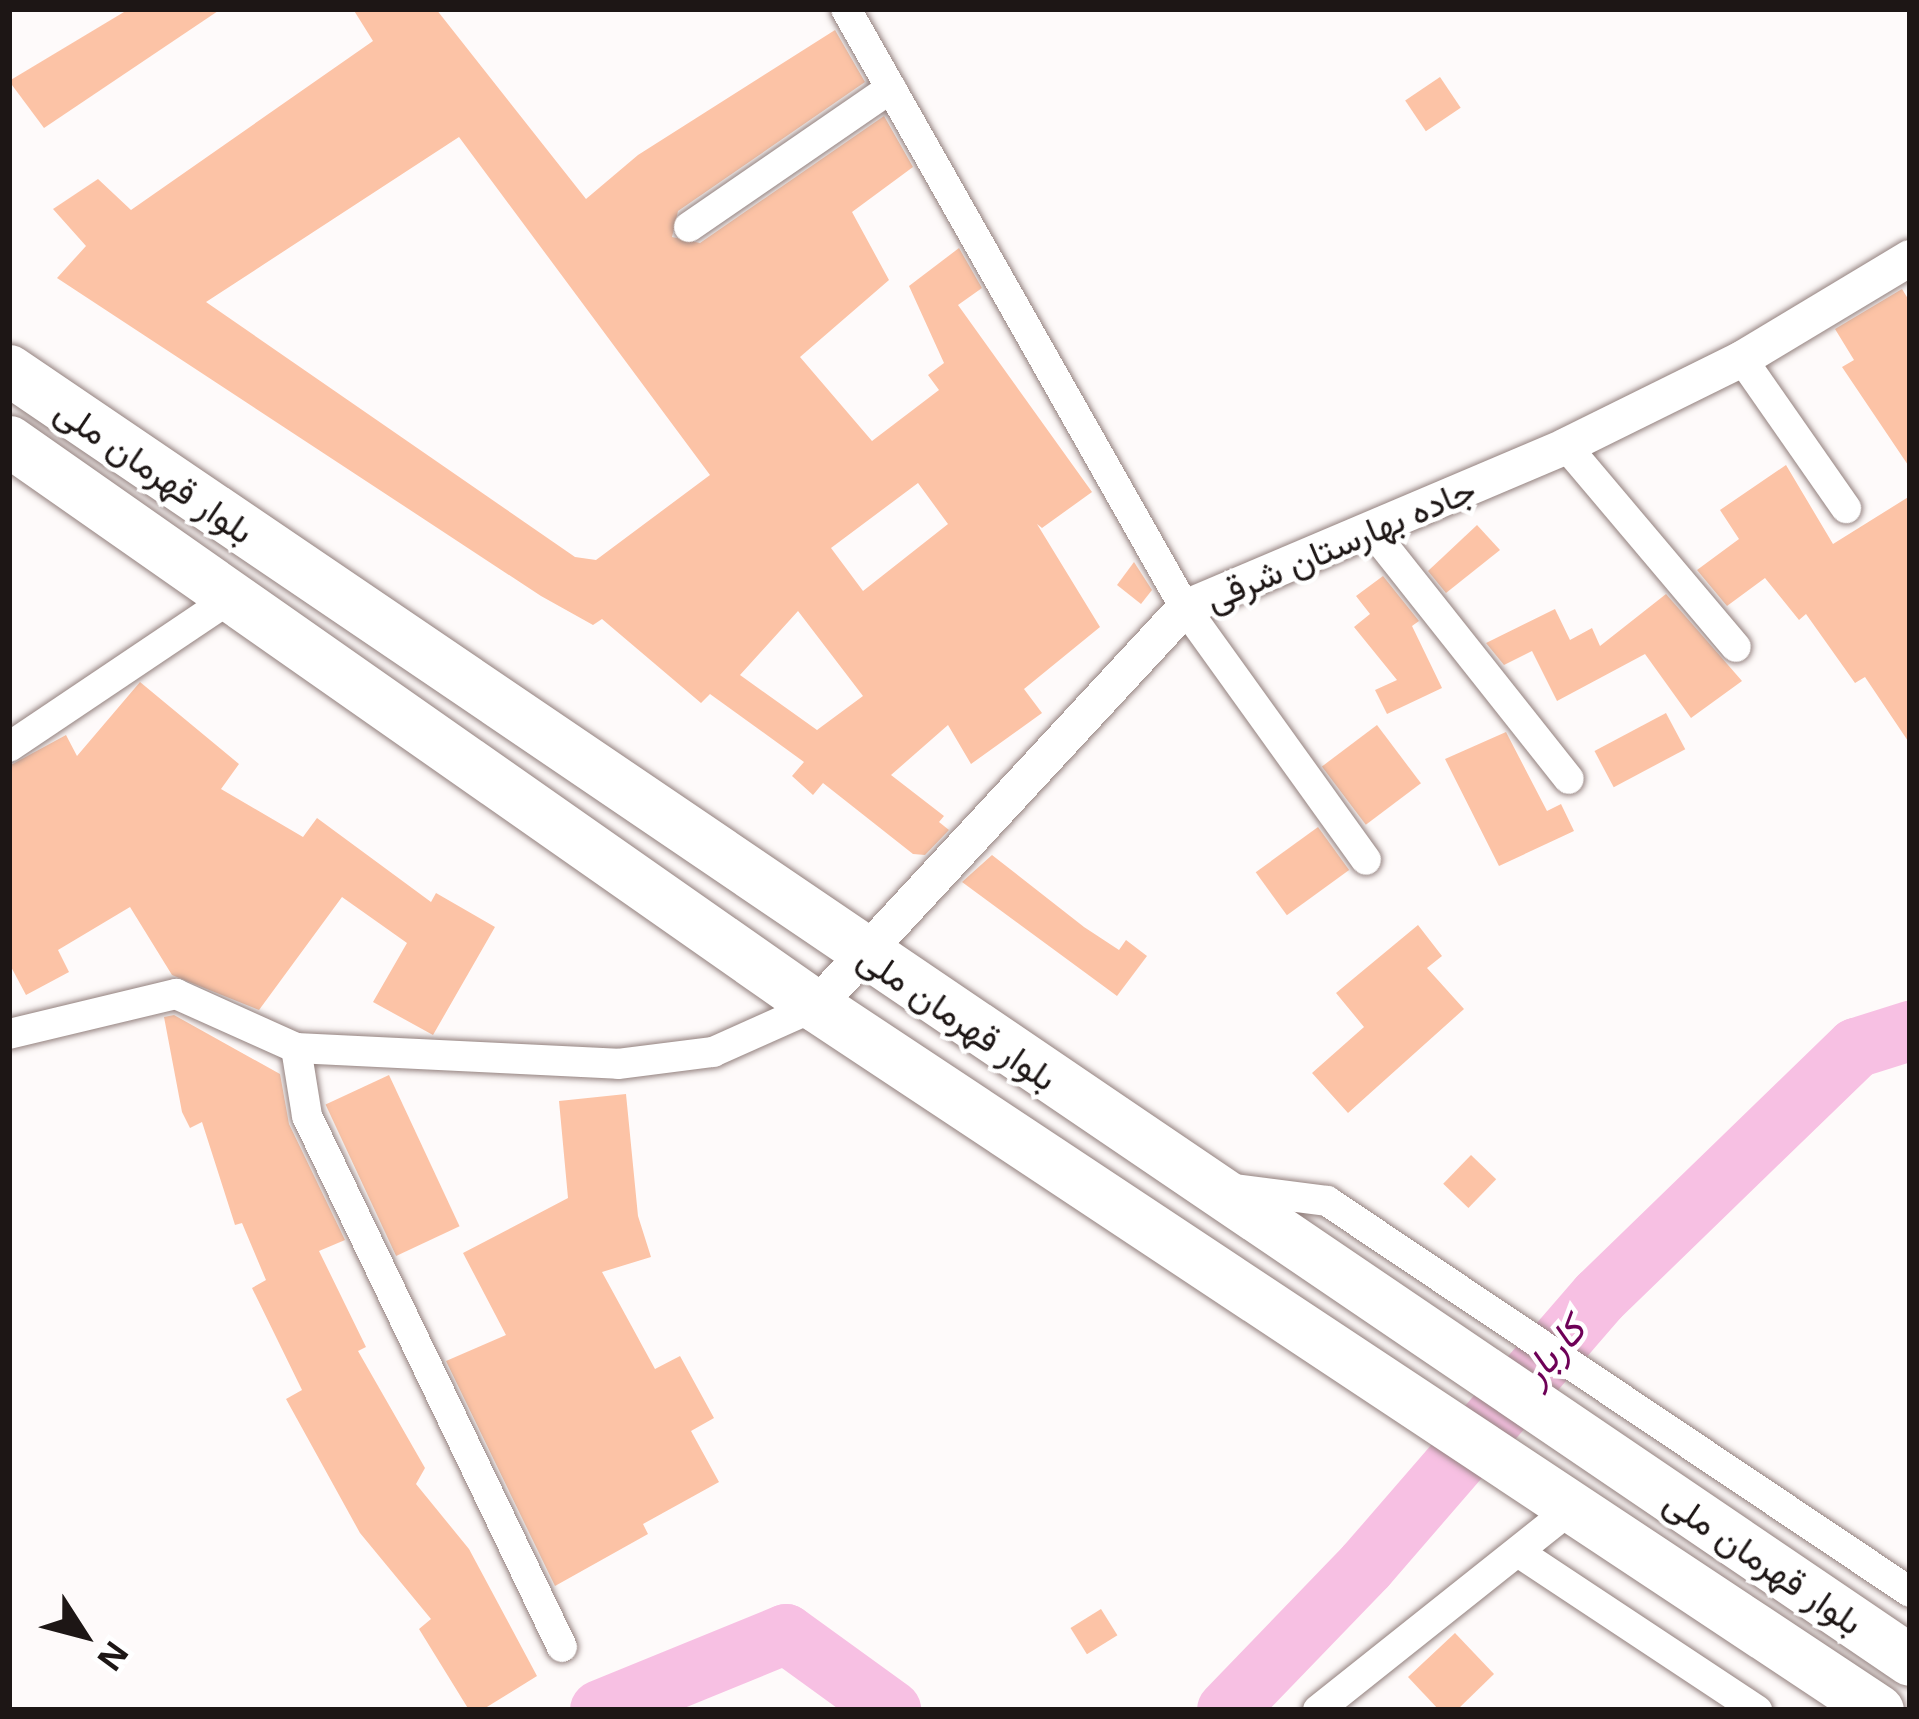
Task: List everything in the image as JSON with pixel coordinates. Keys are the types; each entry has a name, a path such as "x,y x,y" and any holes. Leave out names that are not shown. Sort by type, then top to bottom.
{"highway":[{"name":"بلوار قهرمان ملی","path":"9,370 1910,1660"},
{"name":"بلوار قهرمان ملی","path":"9,441 816,1006 1878,1710"}],"street":[{"path":"846,9 1185,608 1366,860"},
{"path":"689,227 891,88"},
{"name":"جاده بهارستان شرقی","path":"816,1006 1185,608 1373,532 1565,446 1742,359 1907,269"},
{"path":"1742,359 1846,508"},
{"path":"1565,446 1736,647"},
{"path":"1373,532 1569,779"},
{"path":"9,747 234,596"},
{"path":"9,1034 176,994 296,1048 618,1064 713,1052 816,1006"},
{"path":"296,1048 307,1116 562,1647"},
{"path":"1209,1187 1328,1201 1910,1592"},
{"path":"1318,1710 1517,1552 1558,1498"},
{"path":"1517,1552 1757,1710"}],"building":[{"path":"129,9 221,9 44,128 9,81"},
{"path":"353,9 436,9 586,199 638,155 835,30 865,82 678,211 672,237 700,243 884,116 913,167 852,212 889,280 800,357 872,441 939,390 928,375 944,363 909,286 959,248 982,288 958,305 1092,492 1042,528 1037,524 1100,627 1024,689 1042,713 971,764 948,725 891,775 944,816 939,822 949,830 925,855 913,854 823,783 813,795 792,776 804,762 710,694 701,703 602,619 593,625 541,596 57,278 86,246 53,209 98,179 131,210 373,41","holes":["459,137 710,475 596,560 575,557 206,302","918,483 948,524 863,591 831,548","798,611 863,696 817,730 740,675"]},
{"path":"1440,77 1461,108 1426,131 1405,100"},
{"path":"1902,289 1910,302 1910,468 1842,367 1854,360 1835,329"},
{"path":"1786,465 1833,544 1910,496 1910,744 1865,677 1855,683 1806,614 1799,620 1765,578 1727,606 1697,570 1739,539 1720,510"},
{"path":"1477,525 1500,550 1446,593 1428,571"},
{"path":"1134,562 1152,590 1141,604 1117,585"},
{"path":"1383,576 1419,621 1412,626 1442,688 1387,714 1375,690 1397,680 1354,627 1370,614 1356,596"},
{"path":"1666,594 1742,681 1691,718 1645,654 1557,701 1532,651 1504,665 1486,643 1555,609 1570,640 1592,628 1600,646"},
{"path":"140,682 239,764 221,789 303,837 317,818 431,902 436,893 495,927 433,1035 373,1002 407,943 342,897 259,1010 172,975 130,907 58,950 69,972 26,995 9,963 9,766 66,735 77,756"},
{"path":"1666,713 1685,749 1614,787 1594,751"},
{"path":"1377,725 1421,783 1366,825 1322,767"},
{"path":"1506,732 1547,811 1561,804 1574,831 1499,866 1445,759"},
{"path":"1318,827 1349,870 1287,915 1256,872"},
{"path":"992,855 1119,950 1126,940 1147,956 1117,996 962,882"},
{"path":"1418,925 1442,956 1427,968 1464,1009 1348,1113 1312,1073 1364,1027 1336,993"},
{"path":"174,1015 280,1074 289,1124 345,1240 319,1251 366,1347 358,1351 425,1468 416,1484 469,1549 537,1676 482,1710 469,1710 419,1629 431,1619 360,1533 286,1399 302,1390 252,1288 266,1280 242,1223 235,1225 202,1122 190,1128 182,1112 164,1017"},
{"path":"389,1075 460,1226 396,1256 326,1105"},
{"path":"626,1094 638,1216 651,1257 602,1272 655,1369 680,1356 714,1418 691,1431 719,1482 643,1524 648,1534 555,1586 446,1361 506,1335 463,1253 568,1198 559,1101"},
{"path":"1471,1155 1496,1179 1468,1208 1443,1184"},
{"path":"1101,1609 1117,1635 1087,1654 1070,1628"},
{"path":"1455,1633 1494,1674 1457,1710 1439,1710 1408,1677"}],"waterway":[{"name":"کاربار","path":"1227,1710 1366,1566 1599,1297 1856,1048 1910,1031"},
{"name":"کاربار","path":"600,1710 786,1634 891,1710"}]}
